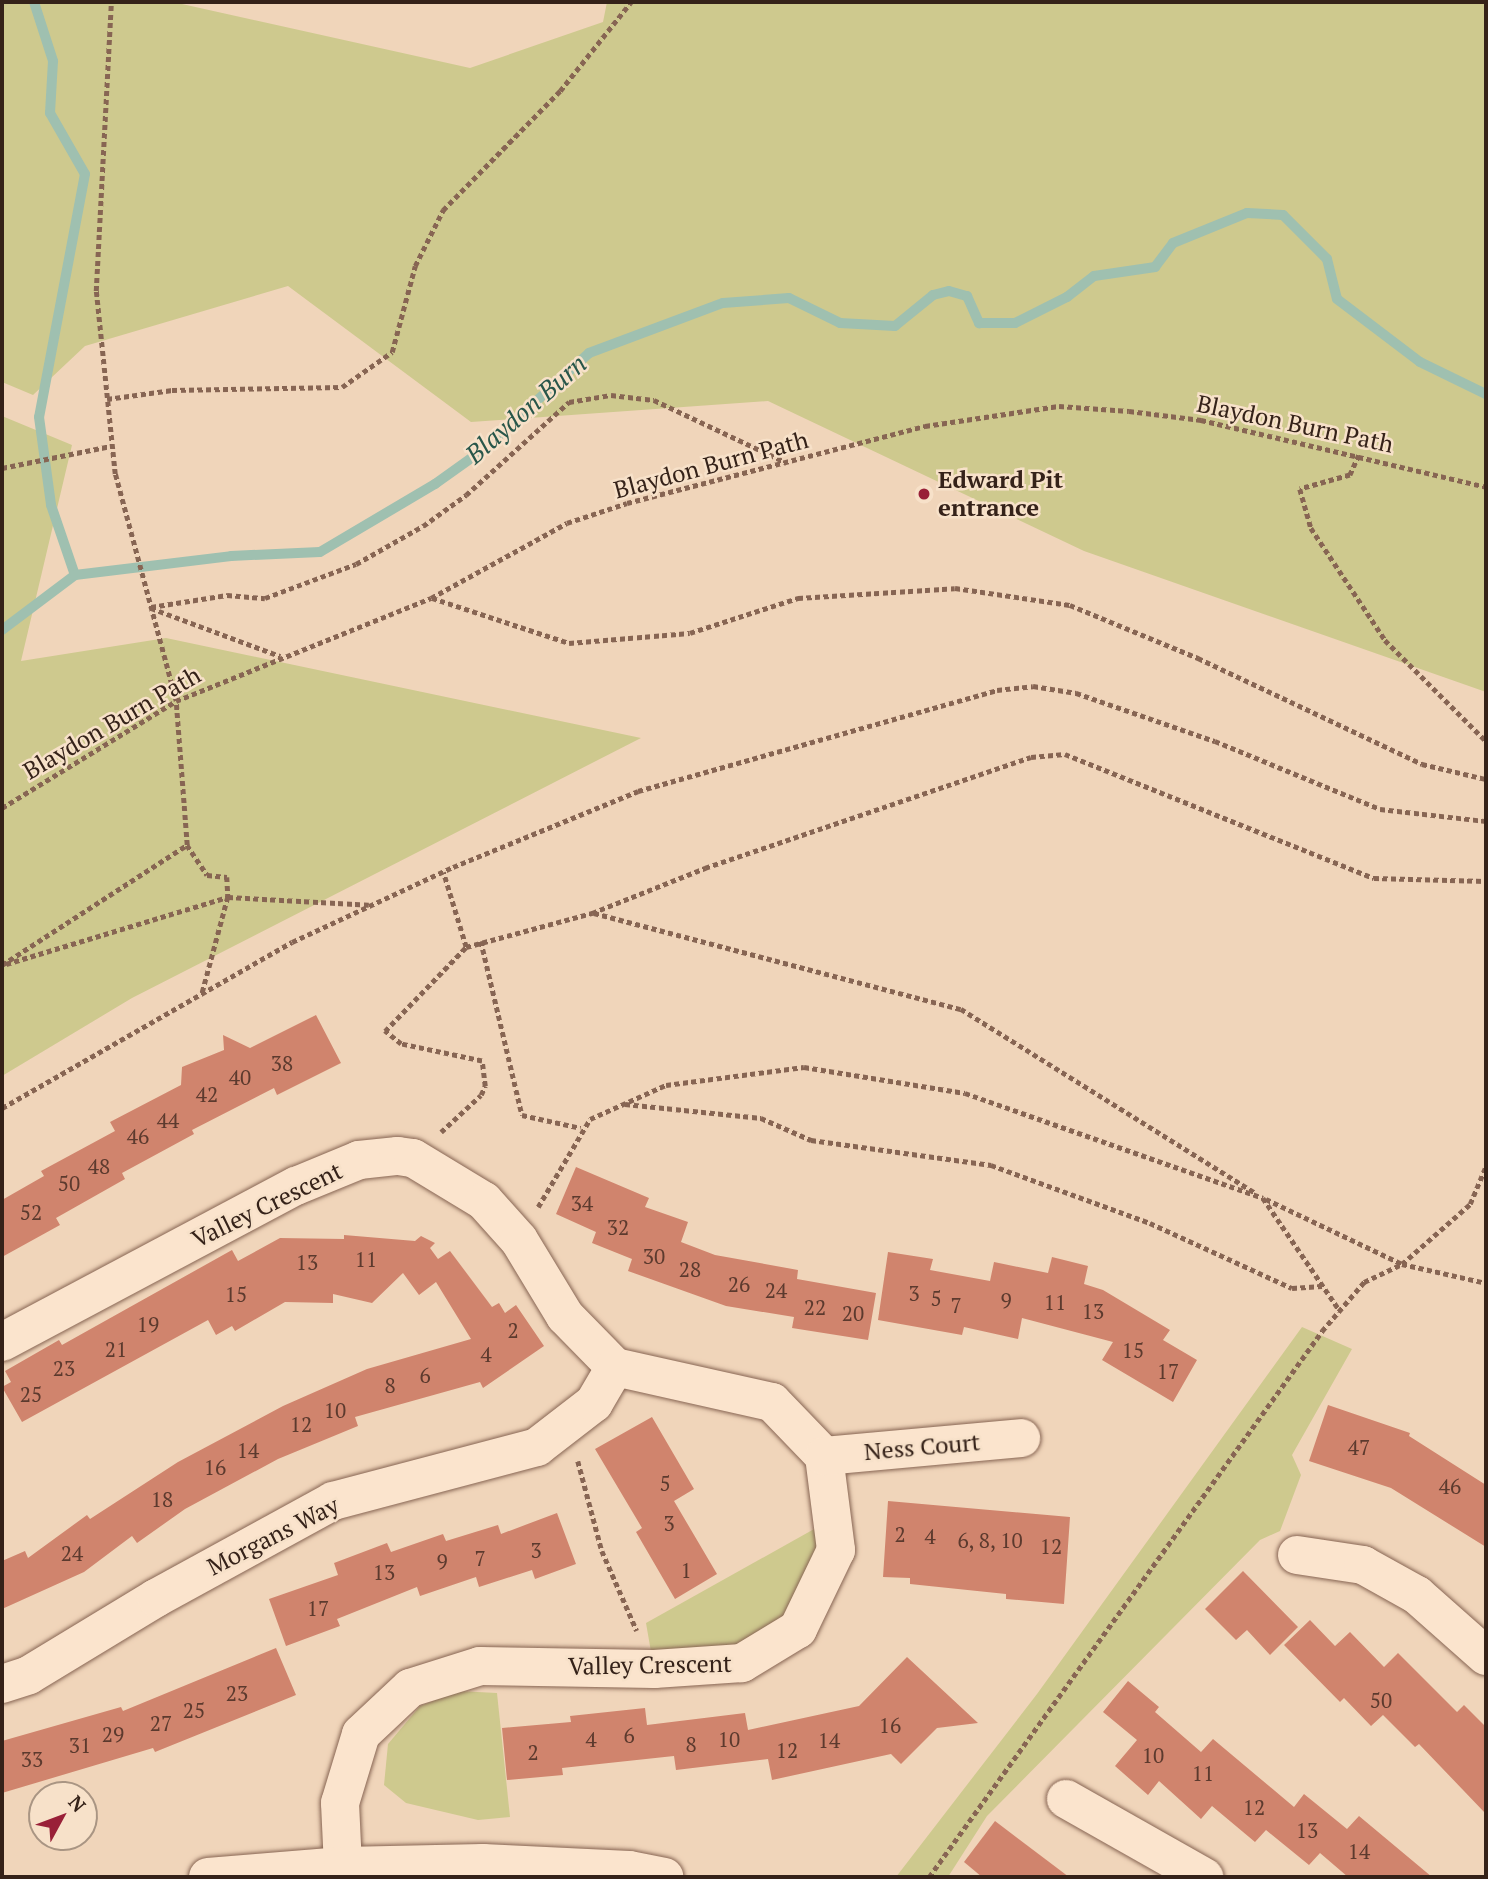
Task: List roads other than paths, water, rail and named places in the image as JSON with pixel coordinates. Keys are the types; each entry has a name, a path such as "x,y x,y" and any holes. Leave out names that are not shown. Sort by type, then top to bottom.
{"street":[{"name":"Valley Crescent","path":"2,1342 296,1186 359,1160 414,1158 484,1201 519,1240 565,1316 615,1367"},
{"name":"Morgans Way","path":"2,1684 29,1675 156,1598 333,1502 537,1447 569,1426 594,1403 615,1367"},
{"path":"615,1367 772,1402 824,1456"},
{"name":"Ness Court","path":"824,1456 1021,1438"},
{"name":"Valley Crescent","path":"343,1866 340,1803 361,1734 410,1688 480,1665 654,1669 743,1663 798,1629 836,1550 824,1456"},
{"path":"1297,1555 1363,1565 1417,1595 1486,1656"},
{"path":"1066,1799 1204,1877"},
{"path":"208,1877 343,1866 483,1863 640,1875"}],"waterway":[{"path":"34,2 53,61 50,113 85,174 39,417 51,505 75,575"},
{"name":"Blaydon Burn","path":"2,630 75,575 231,556 320,552 435,484 484,449 589,353 723,303 789,298 840,323 895,326 933,295 949,291 967,296 979,323 1015,323 1067,297 1094,276 1155,267 1173,243 1247,213 1283,215 1327,259 1337,299 1420,362 1486,394"}],"place":[{"name":"Edward Pit entrance","path":"924,494"}]}
